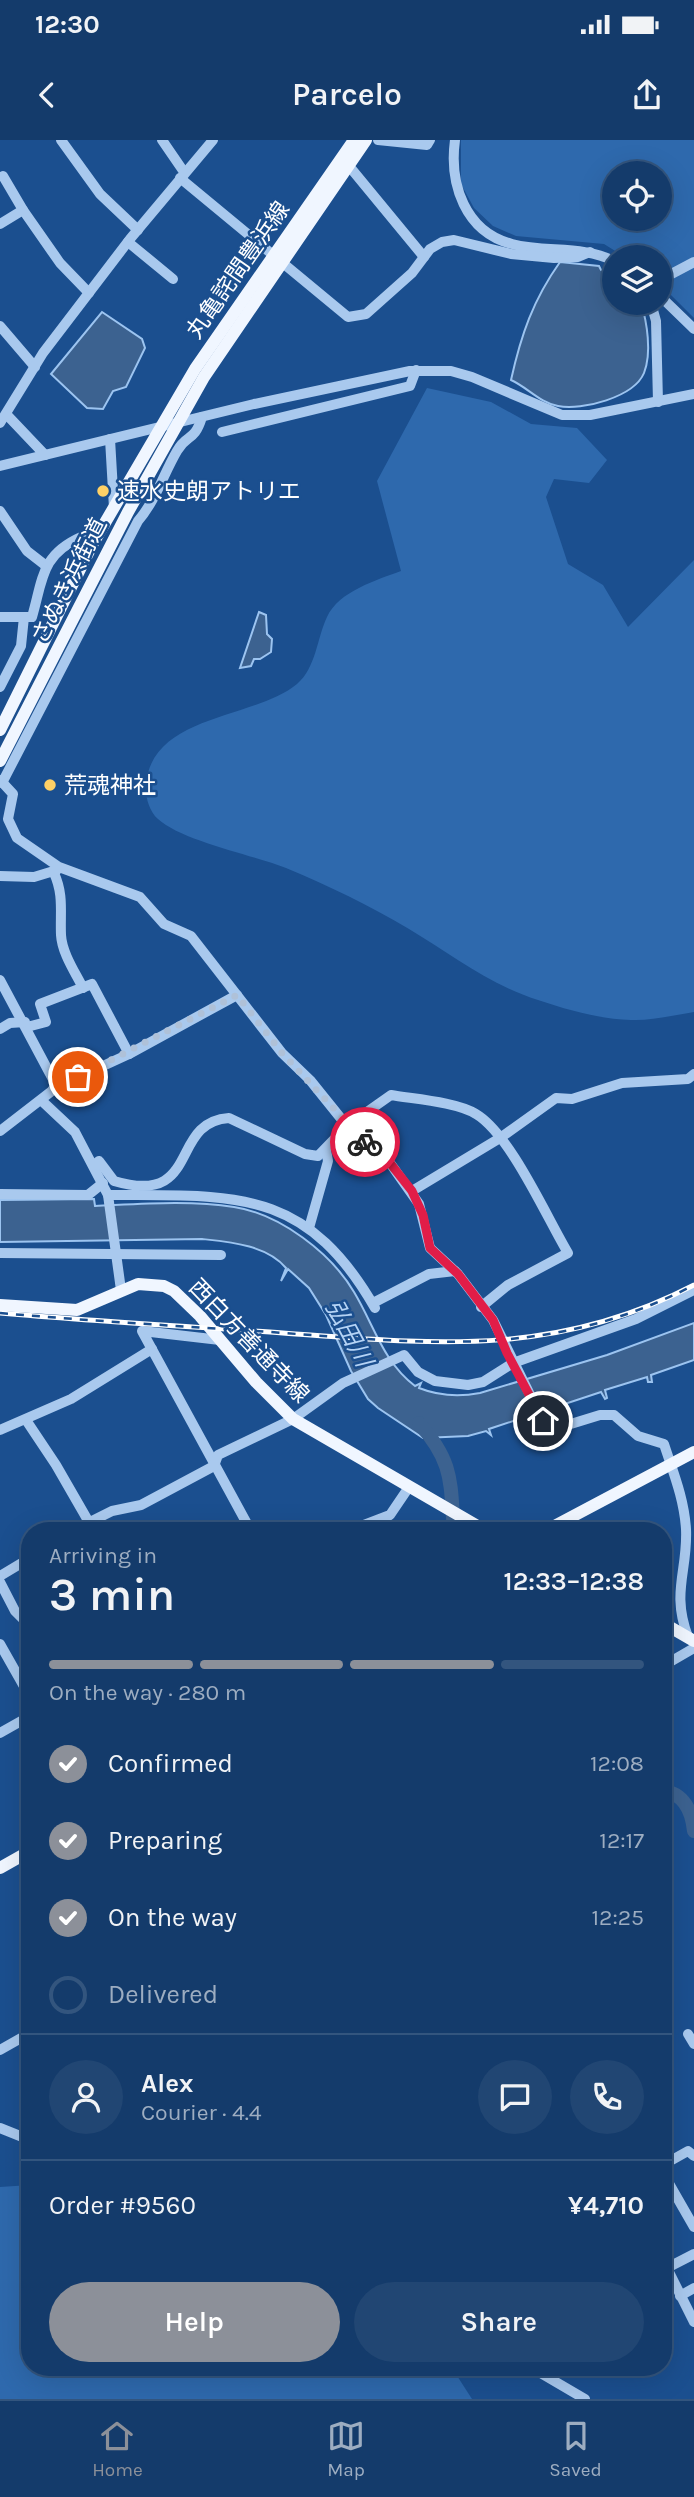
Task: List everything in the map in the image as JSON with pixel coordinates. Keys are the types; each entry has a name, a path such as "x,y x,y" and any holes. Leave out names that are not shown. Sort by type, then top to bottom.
{"main road":[{"name":"丸亀詫間豊浜線","path":"181,423 204,377 354,140"},
{"name":"丸亀詫間豊浜線","path":"161,427 194,369 366,140"},
{"name":"さぬき浜街道","path":"0,761 128,512 181,423"},
{"name":"さぬき浜街道","path":"0,730 92,545 161,427"},
{"name":"西白方善通寺線","path":"0,1305 77,1310 121,1290 152,1284 174,1291 293,1419 472,1522"},
{"path":"562,1522 694,1452"},
{"path":"672,1629 692,1642"},
{"path":"0,1868 21,1856"}],"street":[{"path":"61,140 100,194 138,230"},
{"path":"162,140 182,175 348,317 357,317 377,304 412,273 430,249 442,242 454,240 511,254 554,258 578,257 590,251"},
{"path":"45,455 4,419 34,367 89,293 212,140"},
{"path":"378,140 427,145 430,140"},
{"path":"455,140 452,166 463,206 492,237 514,244 590,251 602,256"},
{"path":"349,166 424,257"},
{"path":"3,176 23,211 60,263 89,293"},
{"path":"0,224 23,211"},
{"path":"128,242 173,279"},
{"path":"672,274 694,262"},
{"path":"672,308 694,329"},
{"path":"654,315 658,402"},
{"path":"0,326 34,367"},
{"path":"222,432 410,386 416,370"},
{"path":"0,466 202,417 416,370 451,371 472,377 562,415 590,415 694,394"},
{"path":"202,417 196,436 178,448 151,506 138,521 1,782 13,794 8,810 10,829 17,838 57,870 140,897 164,924 191,936 282,1053 310,1080 347,1126 390,1163 412,1191 423,1215 430,1248 455,1271 493,1320 548,1431 600,1415 614,1415 638,1436 664,1444 678,1478 686,1530 679,1613 692,1642 672,1659"},
{"path":"110,439 115,509"},
{"path":"0,511 4,526 27,551 45,565"},
{"path":"0,617 32,617 45,565 69,542 81,537 92,545"},
{"path":"0,687 20,646 24,617"},
{"path":"0,876 34,877 57,870"},
{"path":"57,870 64,914 61,936 83,988"},
{"path":"0,980 57,1087 42,1101 0,1130"},
{"path":"0,1029 10,1023 26,1025 46,1022 40,1004 92,984 129,1054"},
{"path":"53,1089 129,1054 237,995"},
{"path":"412,1191 500,1138 556,1098 572,1099 622,1083 688,1079 694,1074"},
{"path":"94,1165 99,1161 114,1181 153,1187 169,1179 200,1129 218,1119 229,1118 305,1154 318,1156 347,1126 391,1095 476,1113 500,1138 524,1173 568,1253 508,1285 481,1307"},
{"path":"42,1101 75,1132 103,1183 108,1195 121,1290"},
{"path":"309,1228 328,1161 326,1150"},
{"path":"0,1194 88,1195 103,1183"},
{"path":"108,1195 229,1196 283,1214 309,1228 339,1253 355,1273 374,1305 429,1274 455,1271"},
{"path":"0,1253 115,1251 221,1255"},
{"path":"26,1420 88,1521 141,1505 214,1466 218,1455 293,1419 343,1383 404,1355 423,1376 446,1384 483,1382 513,1363 636,1319 694,1290"},
{"path":"220,1340 142,1331 245,1522"},
{"path":"0,1430 71,1398 152,1349"},
{"path":"372,1522 390,1515 410,1487"},
{"path":"0,1576 21,1563"},
{"path":"0,1582 21,1617"},
{"path":"0,1644 21,1681"},
{"path":"0,1732 21,1721"},
{"path":"688,2034 694,2044"},
{"path":"0,2050 21,2038"},
{"path":"0,2128 21,2136"},
{"path":"672,2160 688,2151 694,2156"},
{"path":"672,2189 694,2227"},
{"path":"672,2264 694,2254"},
{"path":"672,2282 694,2322"},
{"path":"680,2296 694,2288"},
{"path":"546,2376 585,2399"}],"shaded area":[{"path":"461,140 694,140 694,318 672,296 672,245 606,245 516,236 493,226 474,208 461,184"},
{"path":"427,388 491,402 531,424 577,428 607,460 589,483 554,479 546,497 568,564 603,585 628,627 694,560 694,1012 646,1020 619,1019 595,1016 520,994 487,978 409,929 349,896 286,868 183,834 158,819 150,808 146,785 152,762 166,744 185,731 256,705 297,684 308,670 327,617 340,600 349,593 401,571 377,481"},
{"path":"21,2186 21,2376 457,2376 472,2399 0,2399 0,2187"}],"water":[{"path":"560,262 599,266 602,270 602,315 644,315 648,356 644,373 638,382 630,389 606,400 568,407 545,402 511,380 529,318 542,290"},
{"path":"102,312 142,339 145,348 126,387 113,391 103,409 87,408 51,374"},
{"path":"259,612 266,615 267,634 272,639 271,652 260,659 254,659 251,666 240,668"},
{"name":"弘田川","path":"94,1199 95,1206 183,1203 234,1207 251,1211 286,1227 318,1250 344,1277 395,1366 415,1386 421,1383 419,1388 434,1393 480,1393 607,1355 694,1323 694,1360 651,1375 652,1382 648,1382 647,1377 605,1390 605,1399 601,1392 489,1429 491,1435 486,1431 468,1436 423,1438 368,1399 351,1371 326,1315 309,1288 288,1269 281,1281 286,1268 269,1254 247,1246 202,1239 0,1242 0,1200"}],"waterway":[{"path":"419,1423 439,1450 448,1473 453,1522"},
{"path":"672,1794 686,1805 694,1831"}],"railway":[{"path":"0,1313 381,1340 486,1341 537,1336 589,1326 641,1309 694,1285"}],"way so far":[{"path":"78,1077 129,1054 237,995 282,1053 310,1080 347,1126 365,1142"}],"place":[{"name":"速水史朗アトリエ","path":"103,491"},
{"name":"荒魂神社","path":"50,785"}],"route":[{"path":"365,1142 390,1163 412,1191 423,1215 430,1248 438,1258 452,1267 493,1320 543,1421"}]}
